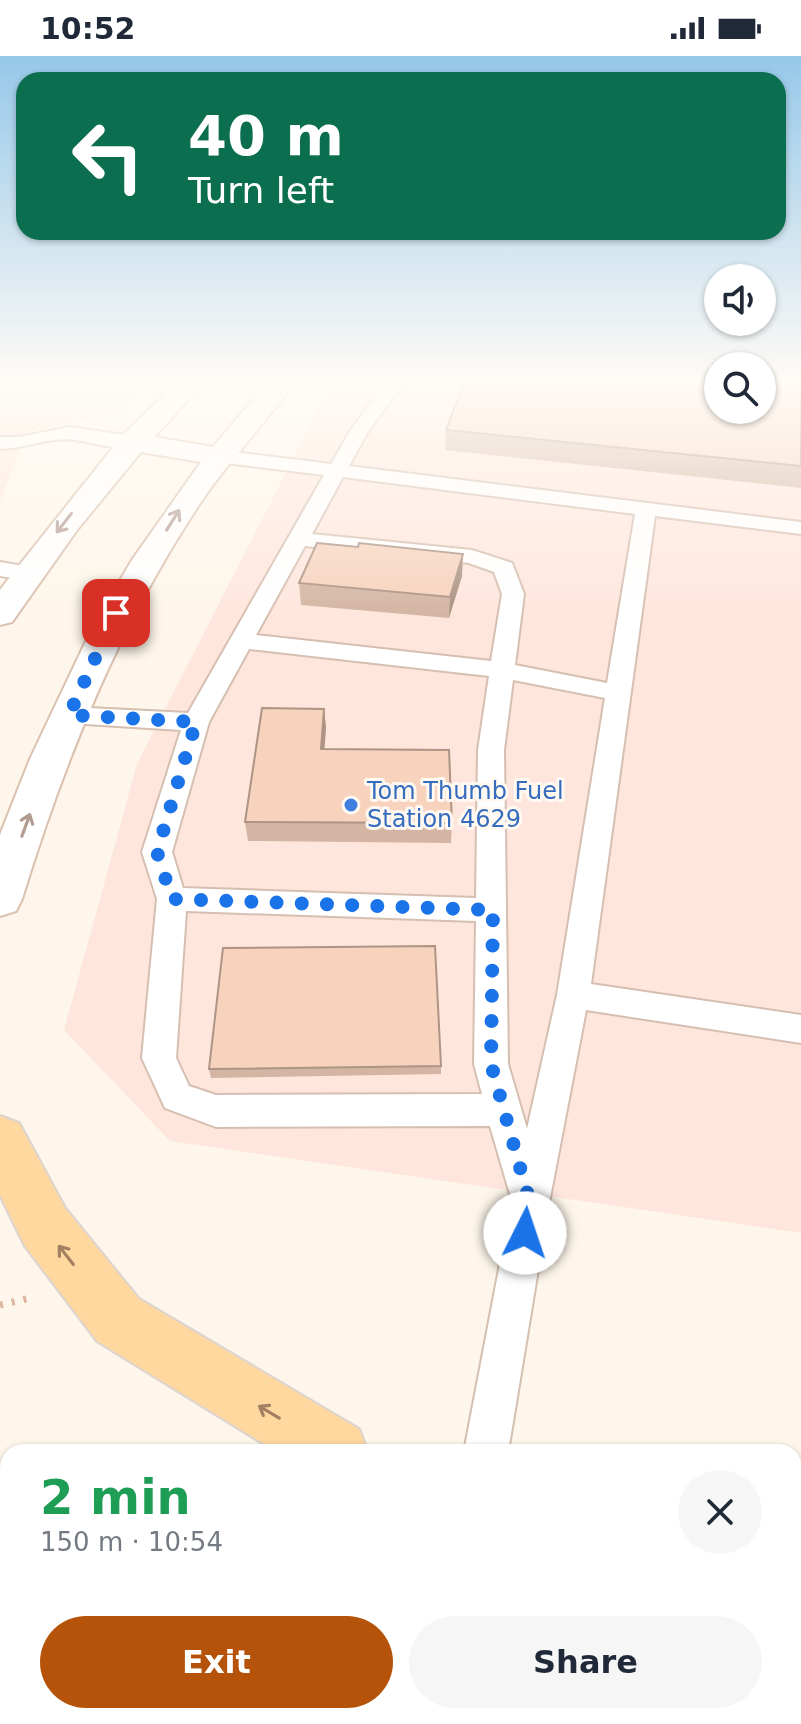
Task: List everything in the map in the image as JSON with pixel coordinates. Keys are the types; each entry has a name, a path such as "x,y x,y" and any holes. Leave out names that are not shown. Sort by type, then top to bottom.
{"main road":[{"path":"0,615 14,571 115,461"},
{"path":"0,899 69,715 95,656 138,574 193,487 214,461"},
{"path":"0,1140 45,1227 118,1320 323,1444"}],"lane":[{"path":"256,461 801,528"},
{"path":"342,461 196,722 157,852 172,899 159,1058 177,1097 216,1111 503,1110"},
{"path":"487,1444 530,1203 573,995 646,509"},
{"path":"298,539 472,557 504,568 513,594 491,750 491,1064 530,1203"},
{"path":"242,641 503,670 618,693"},
{"path":"69,715 196,722"},
{"path":"172,899 493,910"},
{"path":"573,995 801,1029"}],"path":[{"path":"0,1305 27,1300 37,1291"}],"shaded area":[{"path":"0,461 16,461 0,501"},
{"path":"292,461 801,461 801,1233 170,1141 64,1030 137,764"}],"building":[{"path":"750,461 801,461 801,466"},
{"path":"317,543 358,547 359,543 463,554 450,597 299,583"},
{"name":"Tom Thumb Fuel Station 4629","path":"262,708 324,709 321,749 449,750 452,823 245,822"},
{"path":"435,946 441,1066 209,1069 223,948"}],"place":[{"name":"Tom Thumb Fuel Station 4629","path":"351,805"}],"route":[{"path":"116,613 69,715 196,722 157,852 172,899 493,910 491,1064 530,1203 525,1233"}]}
